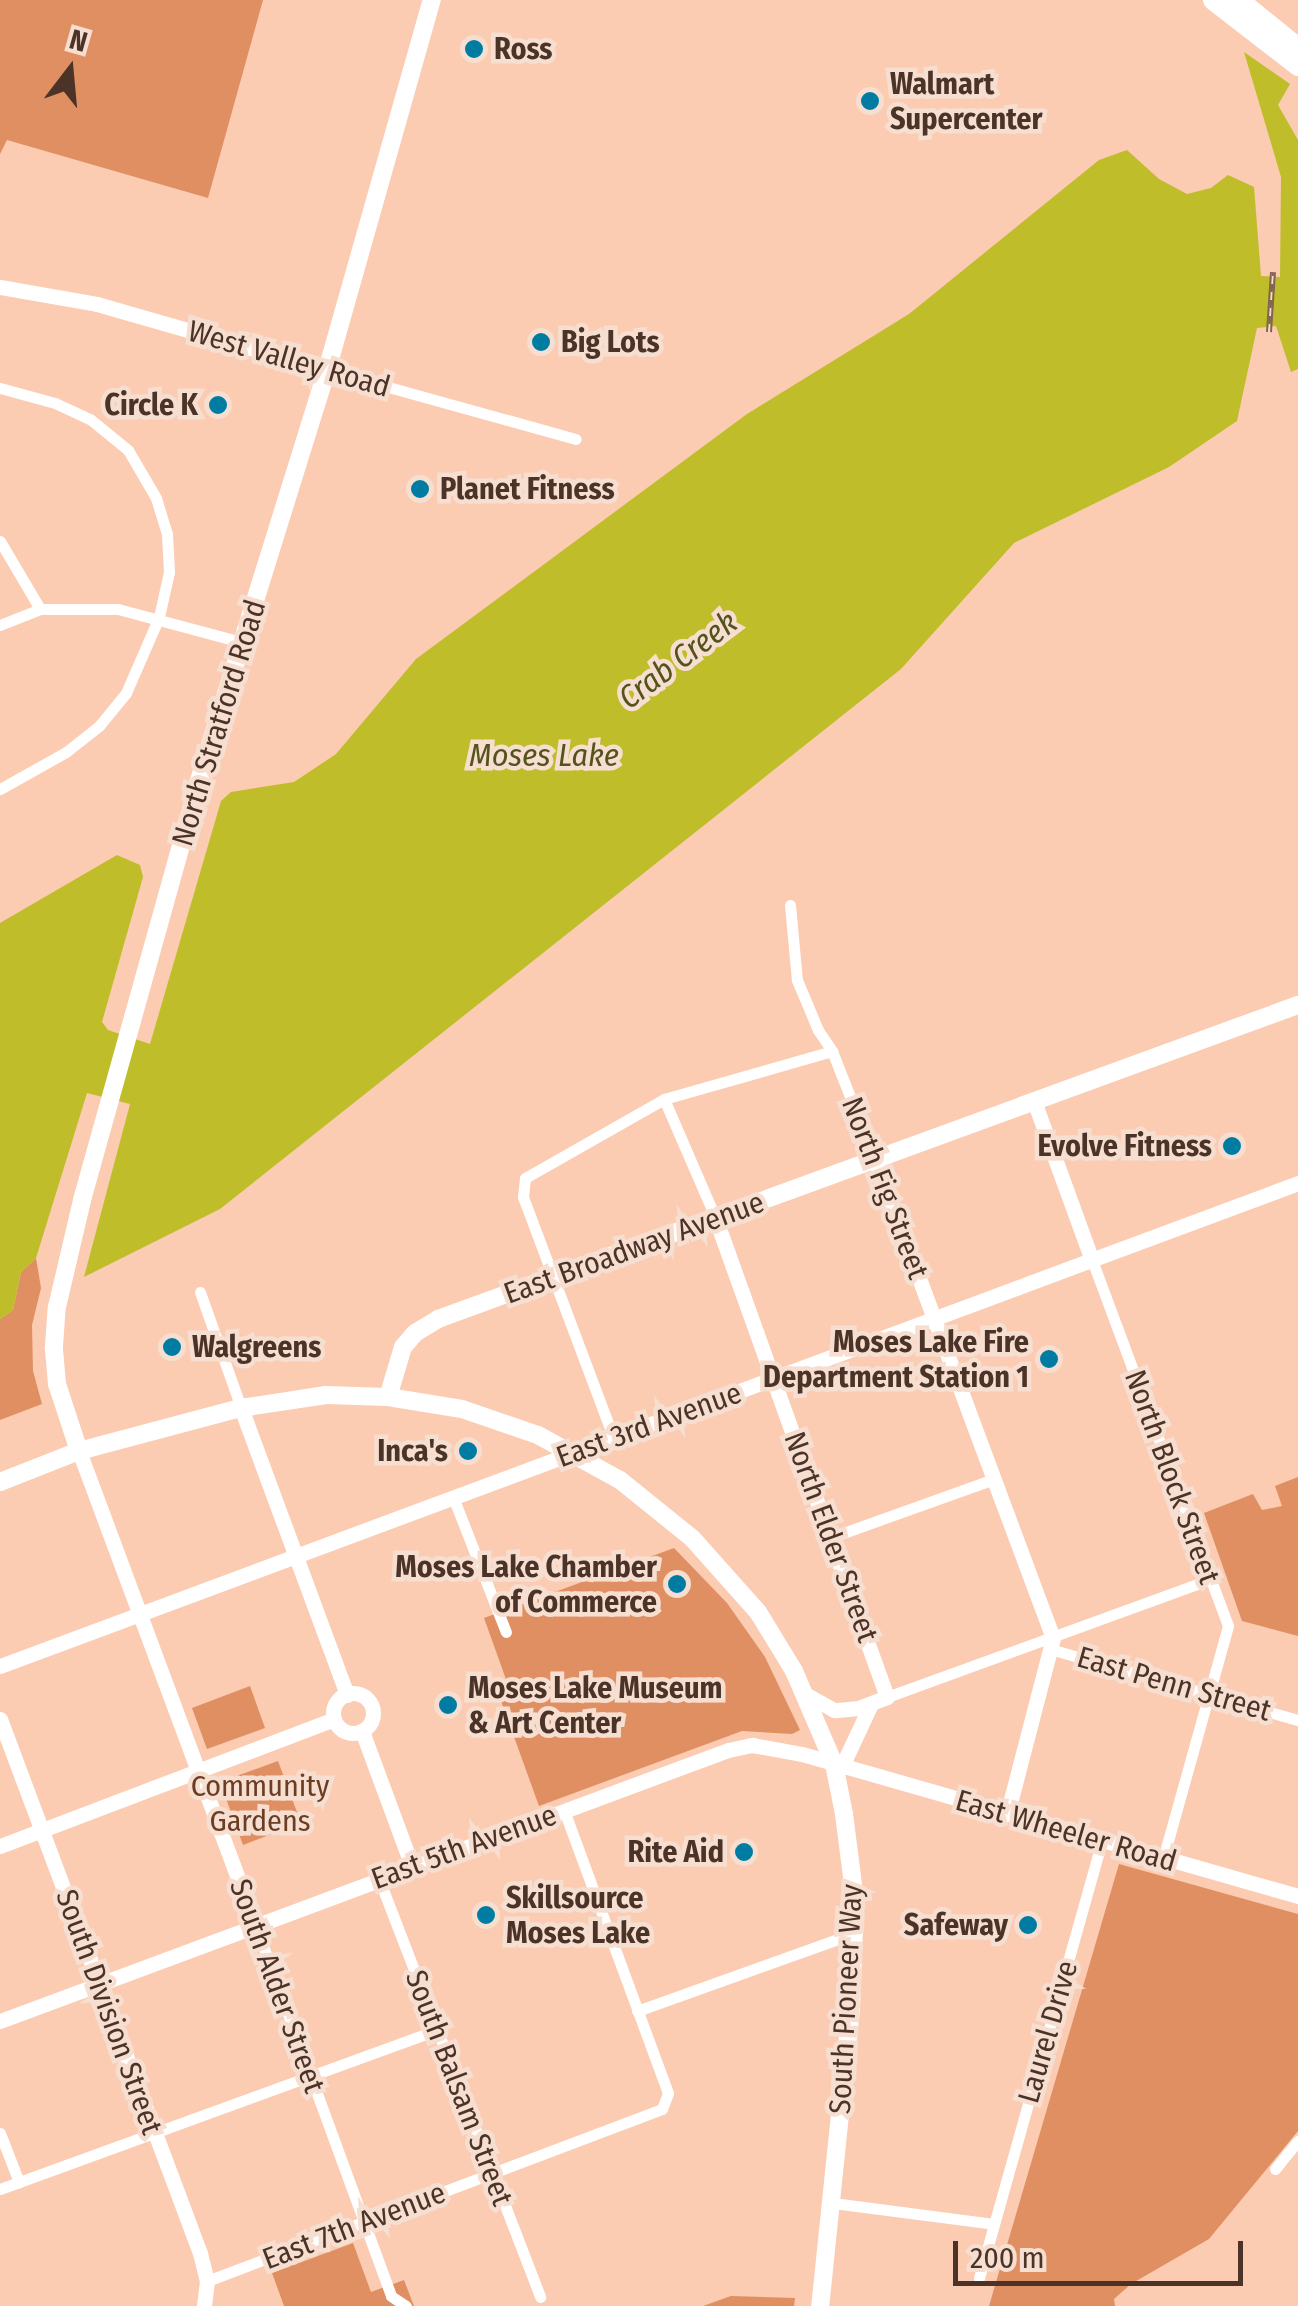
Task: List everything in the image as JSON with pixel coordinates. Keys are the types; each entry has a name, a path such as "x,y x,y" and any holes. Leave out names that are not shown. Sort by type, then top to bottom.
{"highway":[{"path":"1212,0 1298,66"},
{"path":"1238,0 1298,48"}],"main road":[{"name":"North Stratford Road","path":"79,1451 58,1384 57,1307 132,1016 197,786 245,643 432,0"},
{"name":"West Valley Road","path":"0,287 97,304 326,370"},
{"name":"East Broadway Avenue","path":"388,1397 396,1362 415,1332 438,1320 1298,1005"},
{"name":"North Block Street","path":"1034,1101 1092,1260"},
{"name":"North Fig Street","path":"874,1160 1052,1643"},
{"name":"East 3rd Avenue","path":"0,1666 1298,1184"},
{"name":"North Elder Street","path":"715,1217 832,1536 886,1697"},
{"path":"0,1482 79,1451 241,1408 326,1395 388,1397"},
{"name":"South Pioneer Way","path":"388,1397 462,1409 573,1453 648,1500 732,1578 768,1626 838,1765 852,1869 855,1933 833,2203 820,2306"},
{"path":"241,1408 347,1694"},
{"name":"South Alder Street","path":"79,1451 255,1924"},
{"path":"1007,1814 1052,1643"},
{"path":"347,1694 364,1697 372,1706 370,1723 362,1731 345,1732 334,1719 337,1702 347,1694"},
{"path":"804,1694 834,1710 886,1697"},
{"path":"838,1765 870,1704"},
{"path":"0,1846 334,1719"},
{"name":"South Division Street","path":"0,1720 206,2281 204,2306"},
{"path":"362,1731 412,1866"},
{"name":"East 5th Avenue","path":"0,2021 739,1747 780,1748 838,1765"},
{"name":"East Wheeler Road","path":"838,1765 1298,1896"}],"street":[{"name":"West Valley Road","path":"326,370 576,439"},
{"path":"0,388 90,419 128,450 156,498 167,534 169,572 159,617 126,693 99,726 66,752 0,790"},
{"path":"0,542 40,608"},
{"path":"0,624 40,608 91,607 159,617 245,643"},
{"name":"North Fig Street","path":"790,906 798,980 818,1030 832,1051 874,1160"},
{"path":"614,1439 522,1184 553,1159 664,1099 832,1051"},
{"name":"North Elder Street","path":"664,1099 715,1217"},
{"name":"North Block Street","path":"1092,1260 1228,1626 1163,1859"},
{"path":"200,1292 241,1408"},
{"path":"832,1536 994,1480"},
{"path":"453,1497 506,1632"},
{"path":"886,1697 1052,1643 1209,1580"},
{"name":"East Penn Street","path":"1052,1643 1298,1720"},
{"path":"564,1810 637,2010 855,1933"},
{"name":"Laurel Drive","path":"979,2278 1102,1841"},
{"name":"South Balsam Street","path":"379,1879 540,2297"},
{"name":"South Alder Street","path":"255,1924 365,2223 388,2301 406,2306"},
{"name":"East 7th Avenue","path":"206,2281 662,2109 668,2093 637,2010"},
{"path":"0,2188 436,2030"},
{"path":"0,2133 19,2182"},
{"path":"1276,2169 1298,2141"},
{"path":"833,2203 994,2224"}],"green space":[{"path":"0,0 263,0 208,198 7,140 0,154"},
{"path":"36,1258 41,1288 32,1325 33,1371 42,1404 0,1420 0,1319 13,1310 21,1272"},
{"path":"1298,1477 1298,1636 1242,1621 1204,1513 1253,1494 1262,1510 1282,1506 1275,1486"},
{"path":"674,1548 727,1603 765,1657 800,1730 792,1734 742,1731 539,1806 501,1701 512,1696 484,1618"},
{"name":"Community Gardens","path":"250,1686 265,1728 207,1749 192,1708"},
{"name":"Community Gardens","path":"278,1761 301,1823 243,1845 220,1782"},
{"path":"1119,1864 1298,1914 1298,2131 1209,2239 1131,2284 1114,2299 1115,2306 989,2306"},
{"path":"353,2243 371,2292 404,2280 414,2306 284,2306 272,2273"},
{"path":"731,2296 795,2298 794,2306 703,2306"}],"water":[{"name":"Moses Lake","path":"1244,52 1290,84 1278,105 1298,140 1298,369 1291,372 1276,326 1257,328 1237,421 1169,467 1014,543 901,669 220,1209 84,1277 130,1104 87,1093 36,1258 21,1272 13,1310 0,1319 0,923 117,855 140,865 143,877 102,1022 108,1030 150,1044 221,801 231,792 294,782 336,754 416,659 747,414 909,314 1099,160 1127,150 1159,179 1187,194 1211,188 1228,175 1254,187 1261,276 1280,277 1281,177"}],"railway":[{"path":"1269,332 1273,272"}],"place":[{"name":"Ross","path":"474,49"},
{"name":"Walmart Supercenter","path":"870,101"},
{"name":"Big Lots","path":"541,342"},
{"name":"Circle K","path":"218,405"},
{"name":"Planet Fitness","path":"420,489"},
{"name":"Evolve Fitness","path":"1232,1146"},
{"name":"Walgreens","path":"172,1347"},
{"name":"Moses Lake Fire Department Station 1","path":"1049,1359"},
{"name":"Inca's","path":"468,1451"},
{"name":"Moses Lake Chamber of Commerce","path":"677,1584"},
{"name":"Moses Lake Museum & Art Center","path":"448,1705"},
{"name":"Rite Aid","path":"744,1852"},
{"name":"Skillsource Moses Lake","path":"486,1915"},
{"name":"Safeway","path":"1028,1925"}],"water label":[{"name":"Crab Creek","path":"678,660"}]}
